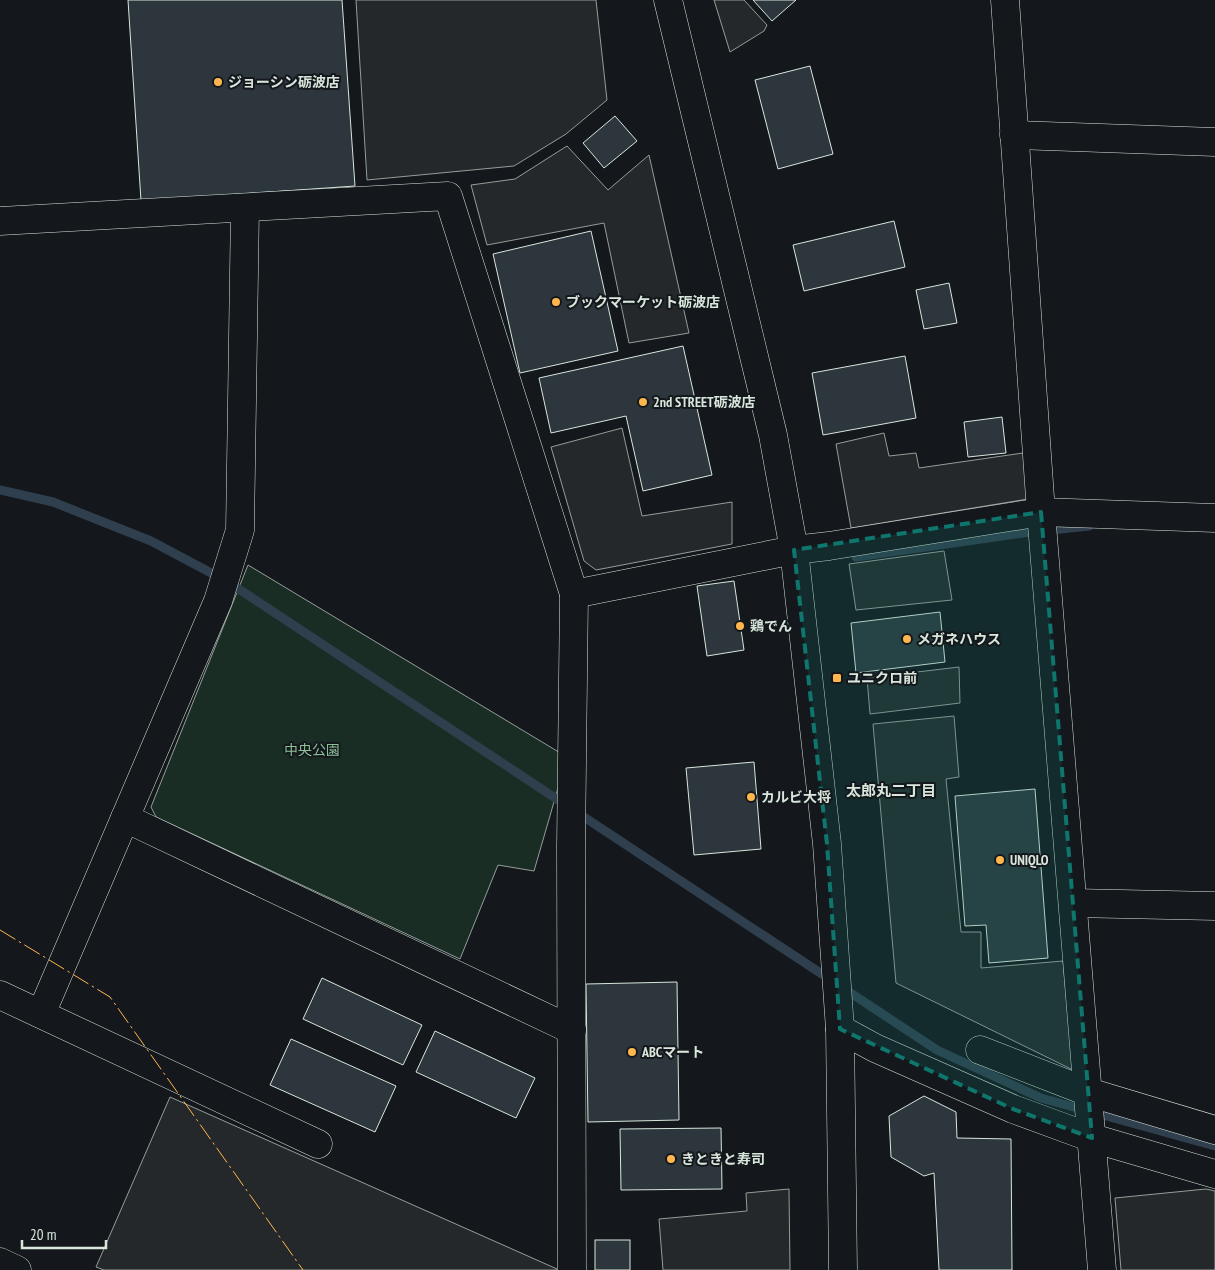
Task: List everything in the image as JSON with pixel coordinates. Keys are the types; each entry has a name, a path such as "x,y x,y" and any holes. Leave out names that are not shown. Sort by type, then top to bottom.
{"street":[{"path":"668,0 772,435 794,550 827,844 840,1030 843,1270"},
{"path":"1005,0 1041,512 1102,1270"},
{"path":"1014,135 1215,142"},
{"path":"0,221 448,196 574,594 571,846 572,1270"},
{"path":"41,1014 218,601 240,530 245,208"},
{"path":"574,594 794,550 1041,512 1215,518"},
{"path":"125,818 572,1030"},
{"path":"1073,904 1215,906"},
{"path":"0,995 318,1144"},
{"path":"840,1030 875,1048 1013,1109 1090,1115 1215,1130"},
{"path":"980,1050 1090,1115 1215,1174"},
{"path":"0,1262 17,1270"}],"highlighted area":[{"path":"1041,512 1092,1138 1013,1109 840,1029 827,844 794,550"}],"green space":[{"name":"中央公園","path":"248,565 567,757 534,871 498,865 460,959 156,817 151,807"}],"shaded area":[{"path":"356,0 596,0 607,100 566,134 514,166 367,180"},
{"path":"714,0 744,0 767,25 764,31 730,52"},
{"path":"567,146 608,190 649,155 689,333 629,343 604,223 487,245 471,185 515,179"},
{"path":"622,428 642,516 732,502 732,544 596,570 584,561 551,447"},
{"path":"884,433 889,456 916,453 919,468 1030,452 1028,499 851,528 836,444"},
{"path":"944,551 952,600 856,610 849,564"},
{"path":"959,667 960,703 870,714 867,678"},
{"path":"954,716 959,777 946,779 961,932 981,932 981,968 1063,961 1073,1070 896,983 873,724"},
{"path":"170,1097 557,1270 104,1270 96,1267"},
{"path":"789,1189 790,1270 663,1270 659,1219 747,1211 746,1193"},
{"path":"1206,1189 1215,1191 1215,1270 1121,1270 1115,1198"}],"building":[{"path":"128,0 342,0 355,186 141,201"},
{"path":"753,0 796,0 772,21"},
{"path":"810,66 833,154 778,169 755,80"},
{"path":"615,116 637,141 604,168 583,143"},
{"path":"894,221 905,267 804,291 793,245"},
{"name":"ブックマーケット砺波店","path":"591,231 618,351 520,373 493,254"},
{"path":"949,283 957,323 924,329 916,290"},
{"path":"683,346 712,475 643,491 626,416 551,433 539,378"},
{"path":"905,356 916,418 823,435 812,373"},
{"path":"1002,417 1006,453 968,457 964,422"},
{"path":"734,581 744,650 707,656 697,586"},
{"path":"940,612 945,662 856,673 851,623"},
{"path":"754,762 761,849 694,855 686,768"},
{"name":"UNIQLO","path":"1035,789 1048,958 989,963 986,925 965,926 955,796"},
{"path":"322,978 422,1025 403,1065 303,1019"},
{"name":"ABCマート","path":"677,982 679,1120 588,1122 586,984"},
{"path":"435,1031 535,1078 516,1118 416,1072"},
{"path":"291,1039 396,1086 375,1132 270,1085"},
{"path":"924,1096 956,1112 957,1138 1011,1139 1012,1270 939,1270 934,1173 924,1176 891,1157 889,1116"},
{"name":"きときと寿司","path":"721,1128 722,1189 621,1190 620,1129"},
{"path":"595,1240 630,1240 630,1270 595,1270"}],"waterway":[{"path":"0,490 53,502 151,541 228,582 937,1050 1041,1098 1215,1146"},
{"path":"856,557 1023,533 1089,526"}],"power":[{"path":"0,930 110,997 303,1270"}],"place":[{"name":"ジョーシン砺波店","path":"218,82"},
{"name":"ブックマーケット砺波店","path":"556,302"},
{"name":"2nd STREET砺波店","path":"643,402"},
{"name":"鶏でん","path":"740,626"},
{"name":"メガネハウス","path":"907,639"},
{"name":"ユニクロ前","path":"837,678"},
{"name":"カルビ大将","path":"751,797"},
{"name":"UNIQLO","path":"1000,860"},
{"name":"ABCマート","path":"632,1052"},
{"name":"きときと寿司","path":"671,1159"}],"district":[{"name":"太郎丸二丁目","path":"891,790"}]}
